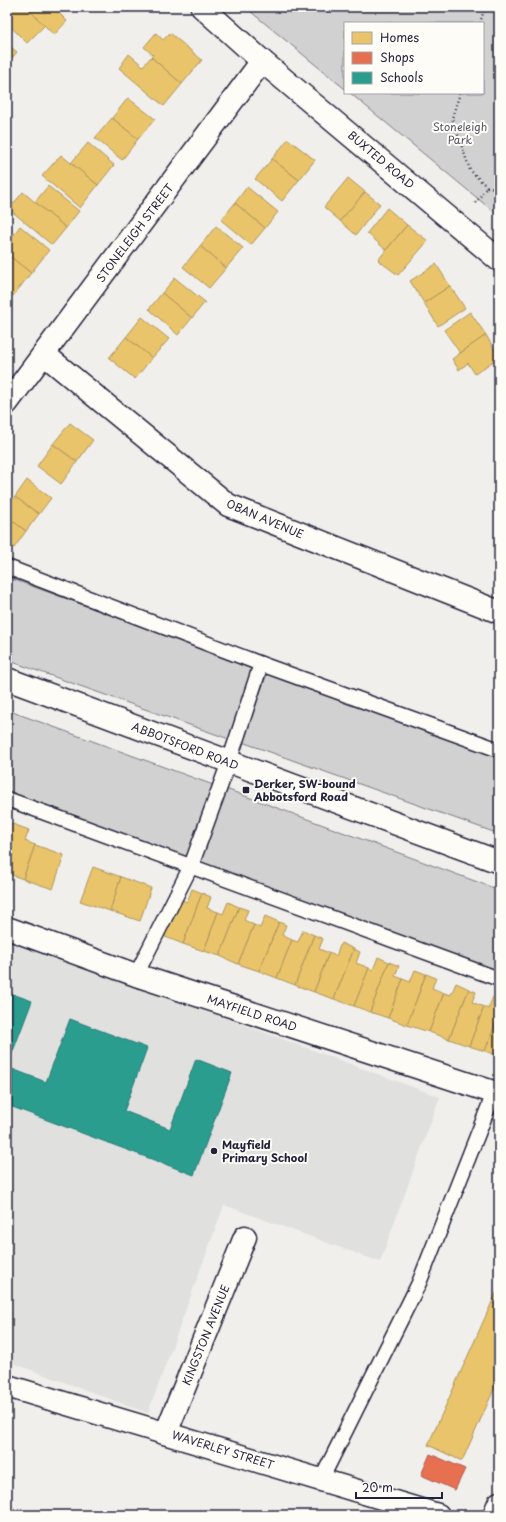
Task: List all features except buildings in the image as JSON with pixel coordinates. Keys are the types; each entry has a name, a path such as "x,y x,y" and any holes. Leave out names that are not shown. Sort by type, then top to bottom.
{"street":[{"name":"BUXTED ROAD","path":"202,7 262,61 499,260"},
{"name":"STONELEIGH STREET","path":"7,403 45,355 262,61"},
{"name":"OBAN AVENUE","path":"45,355 228,506 499,612"},
{"name":"ABBOTSFORD ROAD","path":"7,679 499,862"},
{"name":"MAYFIELD ROAD","path":"7,928 136,975 497,1093"},
{"name":"KINGSTON AVENUE","path":"166,1433 245,1237"},
{"name":"WAVERLEY STREET","path":"7,1386 438,1515"},
{"path":"494,1515 499,1503"}],"lane":[{"path":"7,568 261,664 499,750"},
{"path":"136,975 191,866 229,762 261,664"},
{"path":"7,799 499,979"},
{"path":"321,1480 419,1284 497,1093"}],"path":[{"path":"480,22 485,7"},
{"path":"460,94 452,118 470,170 487,187 499,188"},
{"path":"460,227 487,187"}],"shaded area":[{"name":"Mayfield Primary School","path":"7,938 440,1097 380,1262 224,1205 148,1413 7,1361"}],"green space":[{"name":"Stoneleigh Park","path":"245,7 499,7 499,216 351,94 484,94 484,22 344,22 344,88"},
{"path":"7,577 253,667 229,739 7,660"},
{"path":"268,671 499,756 499,834 242,742"},
{"path":"7,710 216,786 190,860 7,794"},
{"path":"226,789 499,890 499,971 200,862"}],"place":[{"name":"Derker, SW-bound Abbotsford Road","path":"246,790"},
{"name":"Mayfield Primary School","path":"214,1151"}]}
